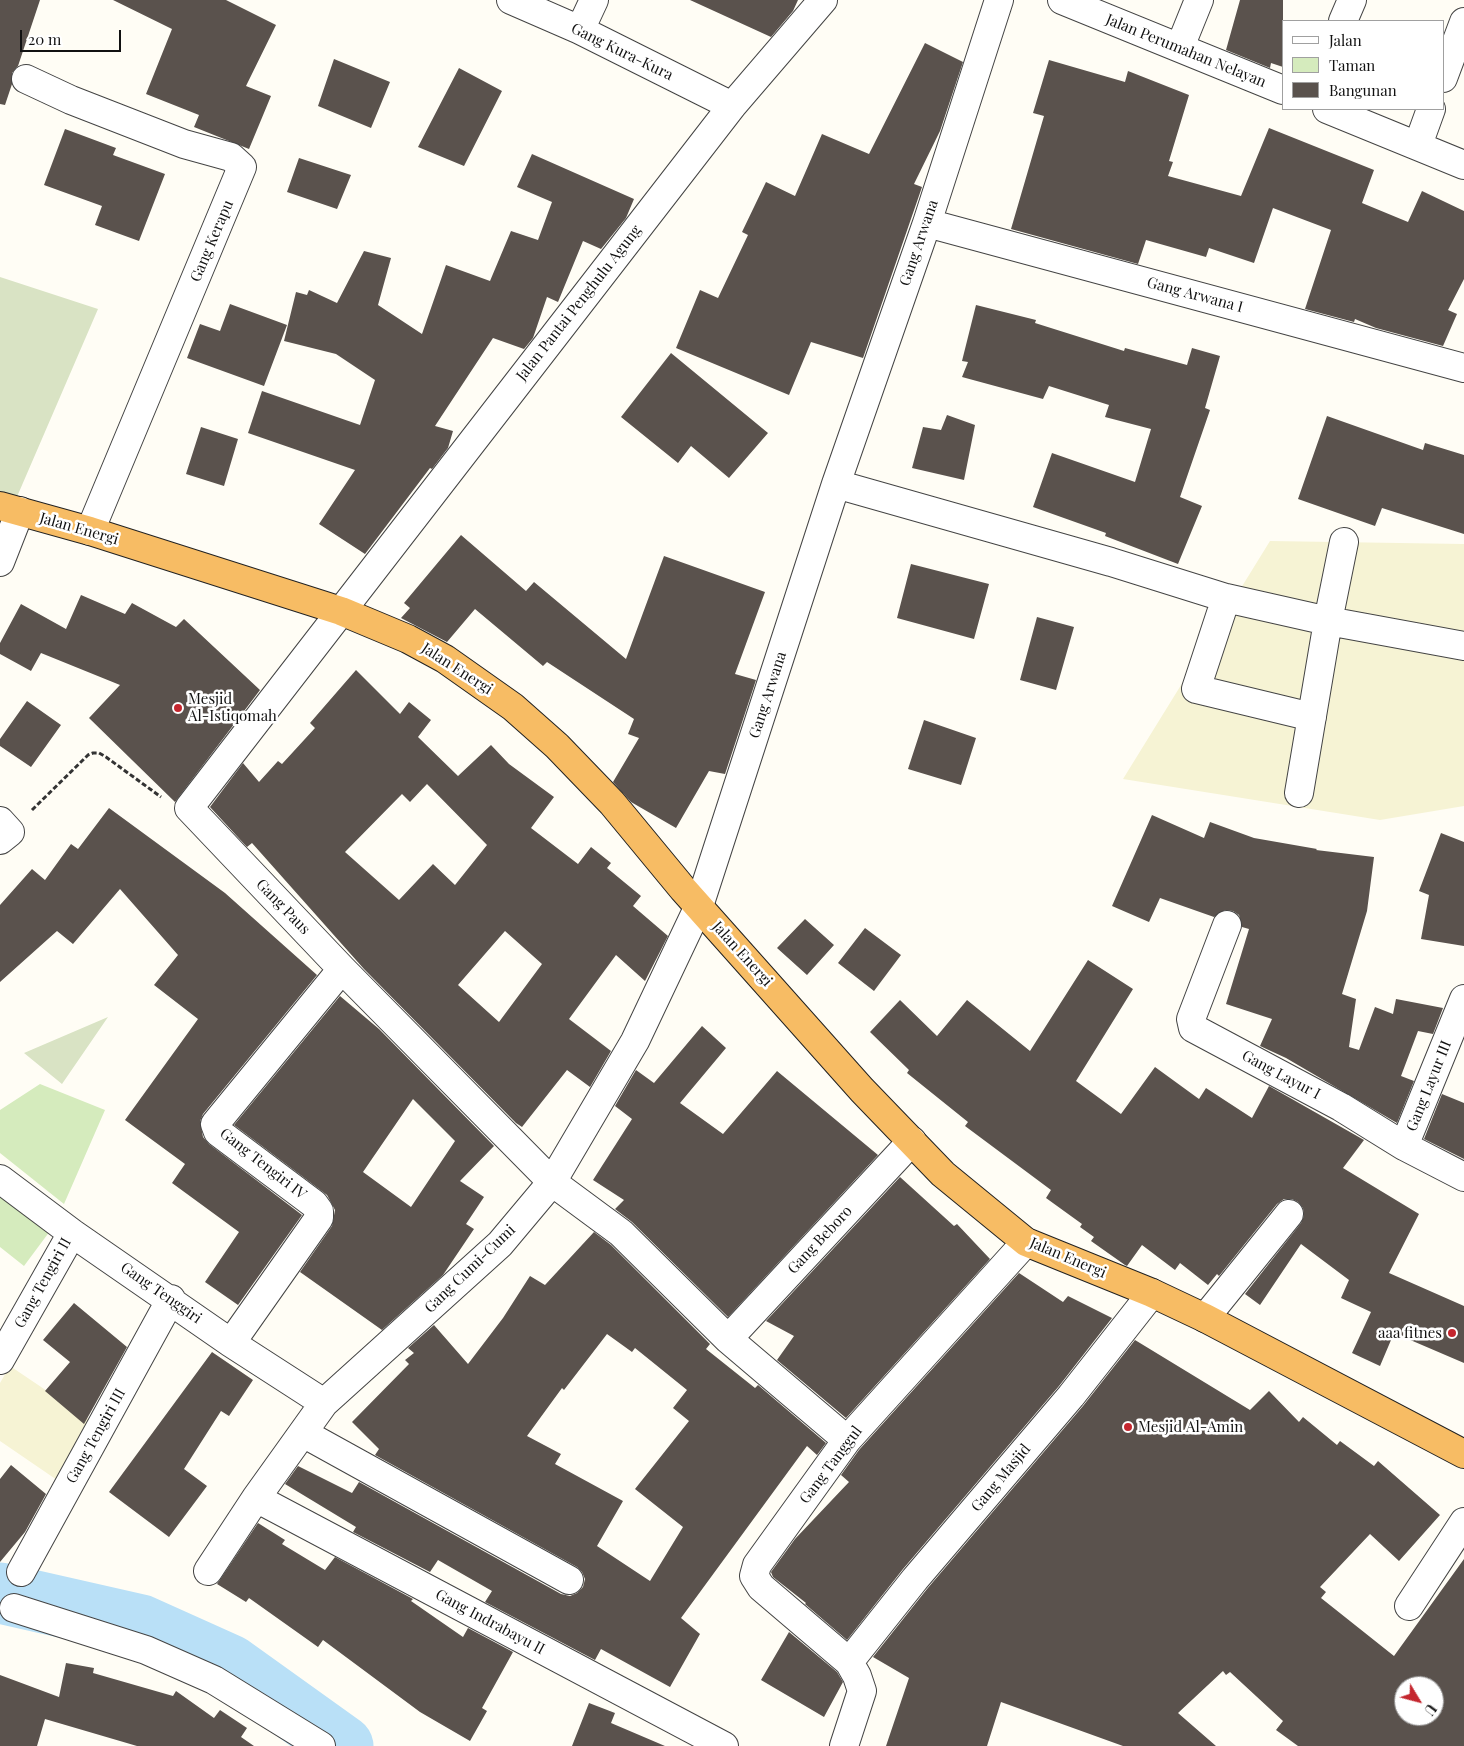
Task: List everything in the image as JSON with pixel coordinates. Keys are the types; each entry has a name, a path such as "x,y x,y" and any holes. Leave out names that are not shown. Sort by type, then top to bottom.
{"highway":[{"name":"Jalan Energi","path":"10,509 90,531 341,611 408,639 445,659 534,724 612,803 862,1090 943,1174 1026,1242 1152,1293 1205,1318 1464,1454"}],"street":[{"name":"Gang Kura-Kura","path":"511,0 580,30 732,106"},
{"path":"580,30 594,0"},
{"name":"Jalan Pantai Penghulu Agung","path":"341,611 732,106 823,0"},
{"name":"Gang Arwana","path":"700,906 836,484 927,223 999,0"},
{"name":"Jalan Perumahan Nelayan","path":"1062,0 1282,90"},
{"path":"1180,47 1199,0"},
{"path":"1343,20 1352,0"},
{"path":"1444,75 1464,22"},
{"name":"Gang Kerapu","path":"26,79 71,100 184,144 231,158 242,167 90,531"},
{"path":"1330,110 1464,165"},
{"path":"1418,145 1431,110"},
{"name":"Gang Arwana I","path":"927,223 1464,368"},
{"path":"836,484 1111,562 1226,598 1328,621 1464,646"},
{"path":"0,562 10,509"},
{"path":"1299,793 1328,621 1344,542"},
{"path":"1226,598 1196,689 1312,717"},
{"path":"189,808 341,611"},
{"name":"Gang Paus","path":"189,808 342,969 552,1182 621,1233 728,1339 846,1440"},
{"name":"Gang Cumi-Cumi","path":"208,1571 256,1498 324,1403 500,1244 552,1182 635,1041 700,906"},
{"name":"Gang Layur I","path":"1227,926 1191,1019 1193,1028 1340,1107 1404,1146 1464,1177"},
{"name":"Gang Tengiri IV","path":"231,1343 319,1218 319,1211 314,1204 218,1132 215,1124 342,969"},
{"name":"Gang Layur III","path":"1404,1146 1464,999"},
{"name":"Gang Beboro","path":"728,1339 912,1141"},
{"name":"Gang Tenggiri","path":"0,1179 72,1233 171,1299 231,1343 324,1403"},
{"path":"1205,1318 1289,1214"},
{"name":"Gang Tengiri II","path":"0,1360 72,1233"},
{"name":"Gang Tanggul","path":"844,1746 862,1691 849,1662 761,1587 754,1576 757,1565 846,1440 1026,1242"},
{"name":"Gang Masjid","path":"849,1662 915,1579 1070,1396 1152,1293"},
{"name":"Gang Tengiri III","path":"21,1572 171,1299"},
{"path":"303,1432 569,1580"},
{"name":"Gang Indrabayu II","path":"256,1498 724,1746"},
{"path":"1409,1606 1464,1522"},
{"path":"14,1608 146,1650 214,1680 322,1746"}],"path":[{"path":"4,831 88,755 93,753 99,753 106,757 162,798 189,808"}],"shaded area":[{"path":"1270,541 1464,544 1464,806 1380,820 1123,779"},
{"path":"10,1366 93,1422 57,1480 0,1441 0,1383"}],"green space":[{"path":"0,277 98,309 13,506 0,502"},
{"path":"108,1017 62,1084 24,1053"},
{"path":"40,1084 105,1110 64,1204 0,1153 0,1110"},
{"path":"0,1193 50,1231 24,1266 0,1247"}],"building":[{"path":"0,0 40,0 18,66 12,73 12,84 5,105 0,104"},
{"path":"113,0 226,0 276,25 246,86 271,96 249,149 194,127 199,115 146,94 172,29"},
{"path":"690,0 798,0 793,11 771,37"},
{"path":"1240,0 1283,0 1282,67 1271,63 1270,68 1226,50"},
{"path":"925,43 963,62 940,131 914,184 922,187 863,358 811,342 789,395 676,348 700,290 718,298 748,235 742,232 766,182 795,196 822,134 869,154"},
{"path":"334,59 390,82 371,128 318,106"},
{"path":"1049,60 1125,82 1128,71 1189,95 1169,161 1173,162 1168,176 1241,196 1269,128 1374,170 1362,203 1408,222 1422,191 1464,211 1464,279 1448,310 1457,314 1443,346 1376,328 1355,319 1354,322 1305,309 1331,230 1273,208 1254,263 1209,248 1206,257 1146,240 1138,264 1011,229 1044,116 1033,113"},
{"path":"459,68 502,91 464,166 418,147"},
{"path":"65,129 116,148 113,155 165,174 139,241 95,225 102,206 44,185"},
{"path":"532,154 634,199 626,218 601,249 583,241 558,302 547,297 533,338 524,349 493,338 435,426 453,431 448,448 432,469 430,468 365,554 319,524 355,470 248,433 262,391 360,425 375,380 336,354 284,341 296,292 307,295 309,290 337,303 364,251 391,258 378,305 422,334 446,265 490,281 511,231 538,240 552,202 517,187"},
{"path":"299,158 351,175 337,209 287,192"},
{"path":"230,304 287,325 264,386 187,358 200,324 220,331"},
{"path":"976,305 1036,320 1035,323 1124,351 1125,348 1187,365 1192,348 1220,356 1205,408 1210,410 1180,497 1202,506 1178,564 1105,536 1106,533 1033,507 1052,453 1135,482 1151,429 1105,417 1109,405 1049,386 1043,399 962,377 968,362 962,361"},
{"path":"671,353 768,433 729,478 691,446 678,463 621,417"},
{"path":"947,415 975,425 964,480 912,468 923,427 941,430"},
{"path":"1327,416 1423,450 1425,443 1464,455 1464,534 1382,508 1375,526 1298,499"},
{"path":"201,427 238,439 224,486 186,474"},
{"path":"461,535 526,591 534,582 626,659 664,556 765,592 735,674 756,680 725,774 709,771 676,828 631,802 613,782 639,738 628,734 634,719 547,662 543,666 475,609 447,642 401,618 410,608 404,603"},
{"path":"911,564 989,584 974,639 897,618"},
{"name":"Mesjid Al-Istiqomah","path":"81,595 125,614 132,603 176,627 184,619 260,690 175,802 89,718 120,685 41,653 31,671 0,654 0,643 21,604 66,629"},
{"path":"1037,617 1074,627 1056,690 1020,680"},
{"path":"356,670 400,714 409,702 431,720 418,737 458,776 491,745 509,764 554,797 531,828 578,864 591,847 611,863 607,868 641,896 633,906 668,936 645,981 616,955 569,1019 611,1051 590,1087 567,1070 522,1127 516,1123 364,969 252,843 247,847 210,807 243,763 259,782 278,761 282,764 315,728 310,723","holes":["427,784 487,845 455,885 433,864 399,900 345,852 402,794 410,802","505,931 542,964 499,1022 458,985"]},
{"path":"27,701 61,725 31,767 0,746 0,739"},
{"path":"924,720 976,738 961,785 908,769"},
{"path":"109,808 225,893 317,975 203,1114 200,1121 203,1137 209,1144 302,1215 238,1305 205,1282 239,1232 172,1183 185,1164 125,1120 198,1019 154,985 178,955 120,889 73,944 57,931 0,982 0,905 32,869 45,880 71,844 78,849"},
{"path":"1152,815 1204,838 1210,822 1254,838 1316,850 1374,857 1367,911 1342,994 1356,999 1349,1047 1359,1050 1375,1007 1393,1014 1396,999 1443,1008 1433,1034 1418,1031 1401,1076 1414,1081 1397,1123 1286,1058 1260,1046 1272,1019 1226,1004 1249,929 1242,927 1239,915 1233,911 1225,910 1214,917 1160,898 1149,922 1112,906"},
{"path":"1441,833 1464,842 1464,946 1421,939 1429,895 1419,891"},
{"path":"805,919 834,945 807,975 777,948"},
{"path":"865,928 901,955 874,991 838,963"},
{"path":"1088,960 1133,989 1076,1081 1121,1114 1155,1067 1199,1099 1206,1088 1252,1118 1269,1086 1364,1140 1343,1168 1419,1214 1389,1273 1464,1306 1464,1363 1394,1333 1380,1366 1352,1353 1371,1312 1341,1298 1349,1280 1301,1244 1260,1305 1245,1294 1301,1223 1304,1216 1303,1208 1292,1199 1284,1199 1277,1204 1219,1276 1217,1274 1208,1285 1180,1263 1175,1270 1142,1245 1127,1266 1125,1265 1091,1241 1094,1237 1080,1227 1082,1224 1046,1198 1051,1190 965,1126 968,1122 907,1073 909,1070 870,1032 900,1000 937,1036 967,1000 1030,1051"},
{"path":"340,996 379,1029 494,1146 460,1181 484,1197 466,1224 474,1229 443,1275 382,1330 300,1272 332,1226 335,1210 327,1195 234,1125","holes":["413,1099 455,1141 411,1207 363,1172"]},
{"path":"702,1026 726,1048 680,1103 723,1134 777,1071 878,1155 728,1317 632,1222 615,1209 624,1200 593,1180 632,1119 615,1106 636,1070 654,1083"},
{"path":"1442,1094 1464,1103 1464,1159 1424,1139"},
{"path":"900,1177 954,1226 957,1224 990,1259 846,1418 777,1360 794,1336 766,1321"},
{"path":"594,1232 611,1245 710,1344 706,1349 755,1388 758,1385 826,1443 817,1455 807,1446 681,1618 700,1634 670,1687 601,1649 595,1660 485,1602 492,1591 438,1560 430,1572 353,1532 356,1527 285,1484 298,1466 352,1493 359,1482 561,1594 570,1596 577,1593 583,1587 585,1579 577,1567 375,1455 379,1449 352,1422 409,1364 405,1360 414,1353 408,1348 434,1325 468,1364 503,1318 530,1276 545,1285","holes":["607,1334 632,1352 635,1348 687,1390 673,1408 689,1421 635,1489 683,1527 650,1581 597,1546 623,1501 555,1464 561,1454 527,1436 562,1388 564,1390"]},
{"path":"1019,1273 1063,1302 1068,1296 1112,1318 1059,1386 903,1569 847,1640 806,1603 773,1577 771,1572 795,1539 849,1482 841,1475 859,1450"},
{"path":"74,1303 127,1347 84,1424 45,1391 70,1362 43,1340"},
{"path":"1135,1340 1250,1410 1269,1391 1299,1422 1303,1417 1337,1445 1340,1441 1374,1466 1378,1461 1440,1515 1399,1561 1370,1534 1320,1587 1326,1592 1321,1598 1394,1656 1464,1559 1464,1746 1298,1746 1276,1730 1283,1721 1230,1672 1226,1675 1223,1671 1178,1713 1216,1746 1123,1746 1001,1702 987,1746 886,1746 909,1678 873,1657 927,1589 1083,1406"},
{"path":"212,1352 253,1380 229,1416 221,1411 184,1469 207,1486 169,1537 109,1492"},
{"path":"11,1465 46,1494 25,1532 0,1562 0,1479"},
{"path":"258,1523 285,1540 282,1544 325,1570 335,1557 413,1599 411,1601 463,1637 468,1628 513,1652 482,1708 487,1711 470,1741 420,1712 323,1640 318,1647 249,1598 246,1602 217,1584"},
{"path":"789,1632 837,1672 843,1682 824,1717 761,1680"},
{"path":"66,1663 94,1668 93,1673 173,1696 176,1691 214,1718 220,1710 247,1728 241,1737 254,1746 137,1746 45,1719 37,1746 0,1746 0,1675 59,1697"},
{"path":"589,1703 615,1713 611,1723 665,1746 572,1746"}],"waterway":[{"path":"0,1593 141,1625 230,1665 343,1746"}],"place":[{"name":"Mesjid Al-Istiqomah","path":"178,708"},
{"name":"aaa fitnes","path":"1452,1333"},
{"name":"Mesjid Al-Amin","path":"1128,1427"}]}
